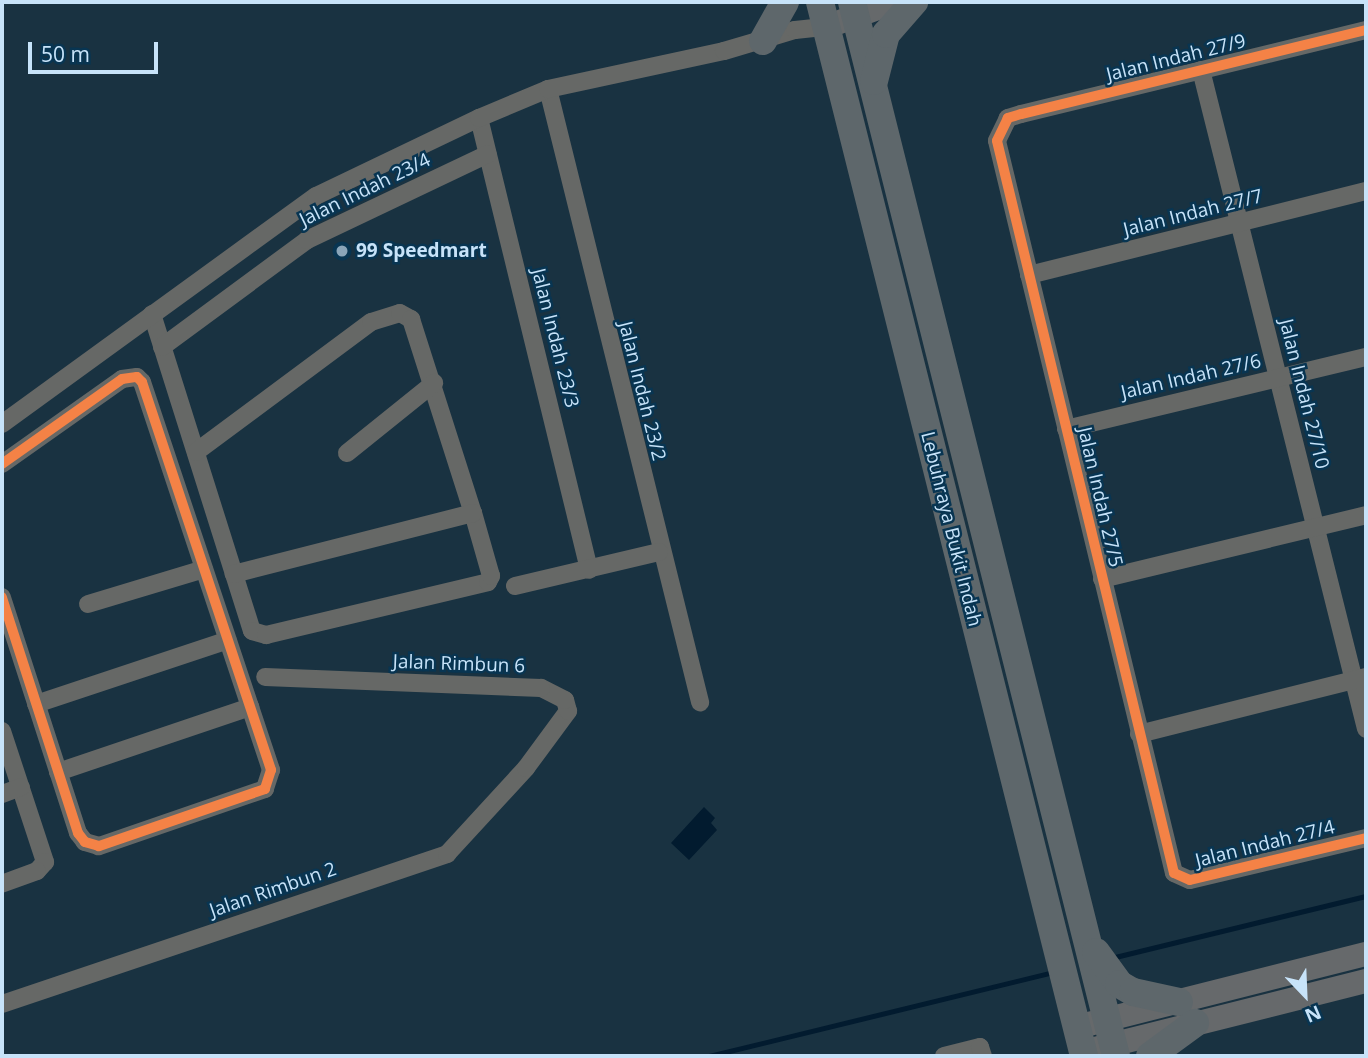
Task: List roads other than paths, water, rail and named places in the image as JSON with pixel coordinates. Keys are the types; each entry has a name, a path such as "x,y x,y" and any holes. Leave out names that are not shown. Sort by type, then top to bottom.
{"highway":[{"path":"763,41 785,2"},
{"path":"872,93 886,34 914,2"},
{"name":"Lebuhraya Bukit Indah","path":"824,9 1082,1045"},
{"name":"Lebuhraya Bukit Indah","path":"854,9 872,93 1088,940 1109,985"},
{"path":"1112,1039 1109,985 1187,1012 1150,1056"}],"main road":[{"path":"824,9 854,9 894,2"},
{"path":"1082,1045 1112,1039 1366,954"},
{"path":"1187,1012 1366,981"}],"street":[{"path":"2,424 316,197 479,118 548,89 763,41 795,30 824,9"},
{"name":"Jalan Indah 27/9","path":"999,129 1008,118 1021,114 1366,30"},
{"name":"Jalan Indah 27/10","path":"1201,70 1316,527 1360,679 1366,729"},
{"name":"Jalan Indah 23/2","path":"548,89 659,552 700,702"},
{"name":"Jalan Indah 23/3","path":"479,118 589,569"},
{"name":"Jalan Indah 27/5","path":"999,129 997,141 1174,873"},
{"name":"Jalan Indah 23/4","path":"162,347 307,240 488,154"},
{"name":"Jalan Indah 27/7","path":"1029,275 1366,191"},
{"path":"152,314 195,452 252,631 266,635 488,582 491,576 411,318 400,313 388,314 371,322 195,452"},
{"name":"Jalan Indah 27/6","path":"1066,429 1366,357"},
{"path":"2,464 122,379 137,377 271,770 265,789 91,846 78,834 2,597"},
{"path":"347,453 433,383"},
{"path":"234,575 473,513"},
{"path":"1102,579 1366,514"},
{"path":"515,586 659,552"},
{"path":"88,604 204,569"},
{"path":"36,704 228,640"},
{"name":"Jalan Rimbun 6","path":"265,677 541,688 556,693 568,711 526,768"},
{"path":"1139,734 1360,679"},
{"path":"58,772 250,706"},
{"path":"2,731 45,862 37,871 2,884"},
{"name":"Jalan Rimbun 2","path":"2,1004 447,854 526,768"},
{"path":"2,794 21,787"},
{"name":"Jalan Indah 27/4","path":"1174,873 1190,880 1366,838"},
{"path":"944,1056 982,1052"}],"water":[{"path":"704,807 715,818 711,823 717,830 689,860 671,843"}],"waterway":[{"path":"1111,958 1366,896"},
{"path":"709,1056 1054,972"}],"place":[{"name":"99 Speedmart","path":"342,251"}]}
